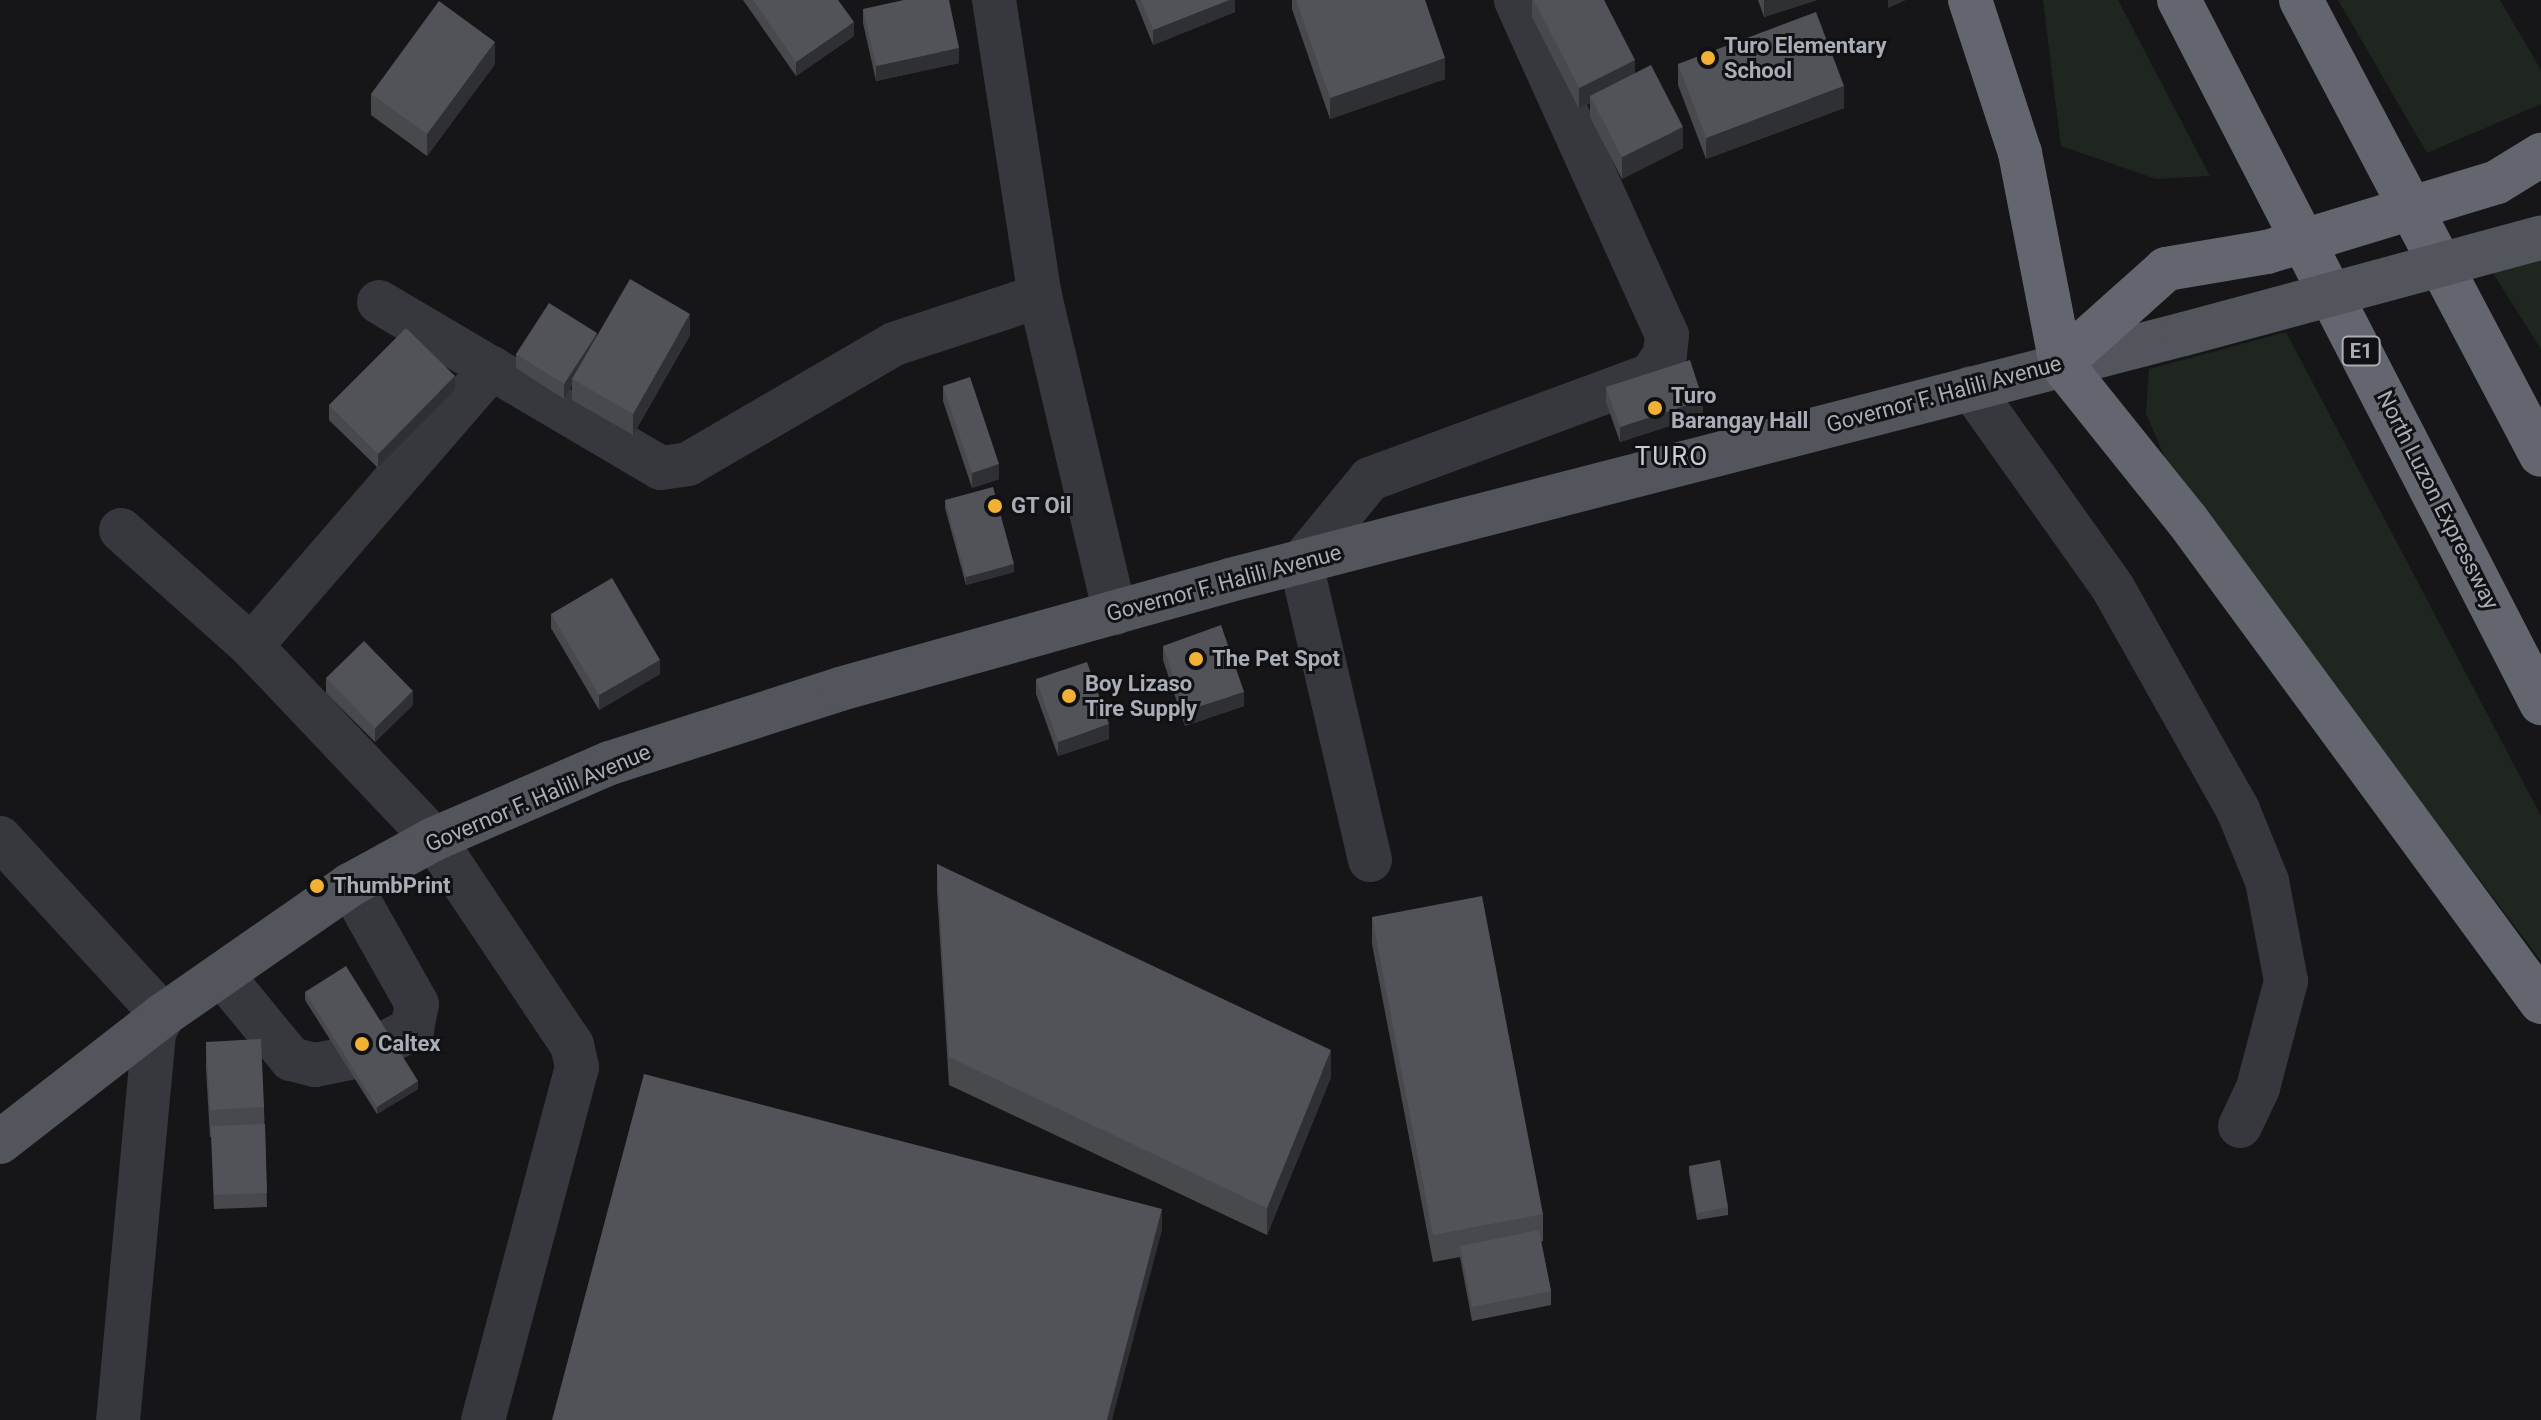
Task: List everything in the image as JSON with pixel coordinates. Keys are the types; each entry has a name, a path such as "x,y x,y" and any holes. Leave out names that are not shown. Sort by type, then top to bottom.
{"highway":[{"path":"1970,0 2020,153 2061,363 2187,520 2541,1002"},
{"name":"North Luzon Expressway","path":"2179,0 2541,703"},
{"path":"2301,0 2541,455"},
{"path":"2061,363 2166,269 2267,252 2497,182 2541,155"}],"main road":[{"name":"Governor F. Halili Avenue","path":"0,1142 163,1015 350,885 434,839 610,763 1115,613 2541,238"}],"street":[{"path":"994,0 1040,296 1115,613"},
{"path":"1370,860 1301,563 1370,479 1651,375 1665,354 1667,335 1516,0"},
{"path":"379,302 661,468 688,464 894,344 1040,296"},
{"path":"251,646 492,368"},
{"path":"1971,388 2113,588 2238,810 2267,881 2286,981 2258,1088 2240,1126"},
{"path":"121,530 251,646 434,839 572,1045 577,1067 483,1420"},
{"path":"0,838 163,1015 154,1033 118,1420"},
{"path":"222,975 291,1059 315,1065 360,1056 412,1029 417,1004 350,885"}],"shaded area":[{"path":"2043,0 2118,0 2210,176 2156,179 2061,146"},
{"path":"2338,0 2500,0 2541,70 2541,104 2427,153"},
{"path":"2541,246 2541,349 2489,267"},
{"path":"2286,332 2541,816 2541,961 2169,467 2146,414 2149,369"}],"building":[{"path":"753,0 838,0 854,22 796,62"},
{"path":"904,0 949,0 959,48 876,66 863,9"},
{"path":"1141,0 1229,0 1153,30"},
{"path":"1296,0 1425,0 1445,58 1330,98"},
{"path":"1534,0 1604,0 1635,60 1579,88"},
{"path":"439,1 495,42 427,134 371,94"},
{"path":"1816,12 1844,86 1706,138 1678,64"},
{"path":"1651,65 1683,127 1622,157 1590,96"},
{"path":"630,279 690,314 633,414 572,379"},
{"path":"549,303 597,333 564,384 516,354"},
{"path":"406,328 455,376 378,454 329,405"},
{"name":"Turo Barangay Hall","path":"1690,360 1703,400 1620,427 1606,387"},
{"path":"970,377 999,464 972,473 943,386"},
{"path":"993,487 1014,564 966,577 945,500"},
{"path":"612,578 660,660 599,695 551,614"},
{"path":"1221,625 1244,692 1185,711 1163,646"},
{"path":"364,641 413,691 375,728 326,678"},
{"path":"1087,662 1109,724 1058,742 1036,679"},
{"path":"937,864 1331,1050 1267,1208 949,1057"},
{"path":"1482,896 1543,1214 1433,1235 1372,917"},
{"name":"Caltex","path":"346,966 418,1081 377,1107 305,992"},
{"path":"261,1039 264,1107 210,1110 206,1042"},
{"path":"644,1074 1162,1209 1107,1420 552,1420"},
{"path":"265,1124 267,1193 214,1195 211,1126"},
{"path":"1720,1160 1728,1207 1697,1213 1689,1166"},
{"path":"1539,1230 1551,1291 1472,1307 1460,1246"}],"place":[{"name":"Turo Elementary School","path":"1708,58"},
{"name":"Turo Barangay Hall","path":"1655,408"},
{"name":"GT Oil","path":"995,506"},
{"name":"The Pet Spot","path":"1196,659"},
{"name":"Boy Lizaso Tire Supply","path":"1069,696"},
{"name":"ThumbPrint","path":"317,886"},
{"name":"Caltex","path":"362,1044"}],"district":[{"name":"TURO","path":"1672,457"}]}
